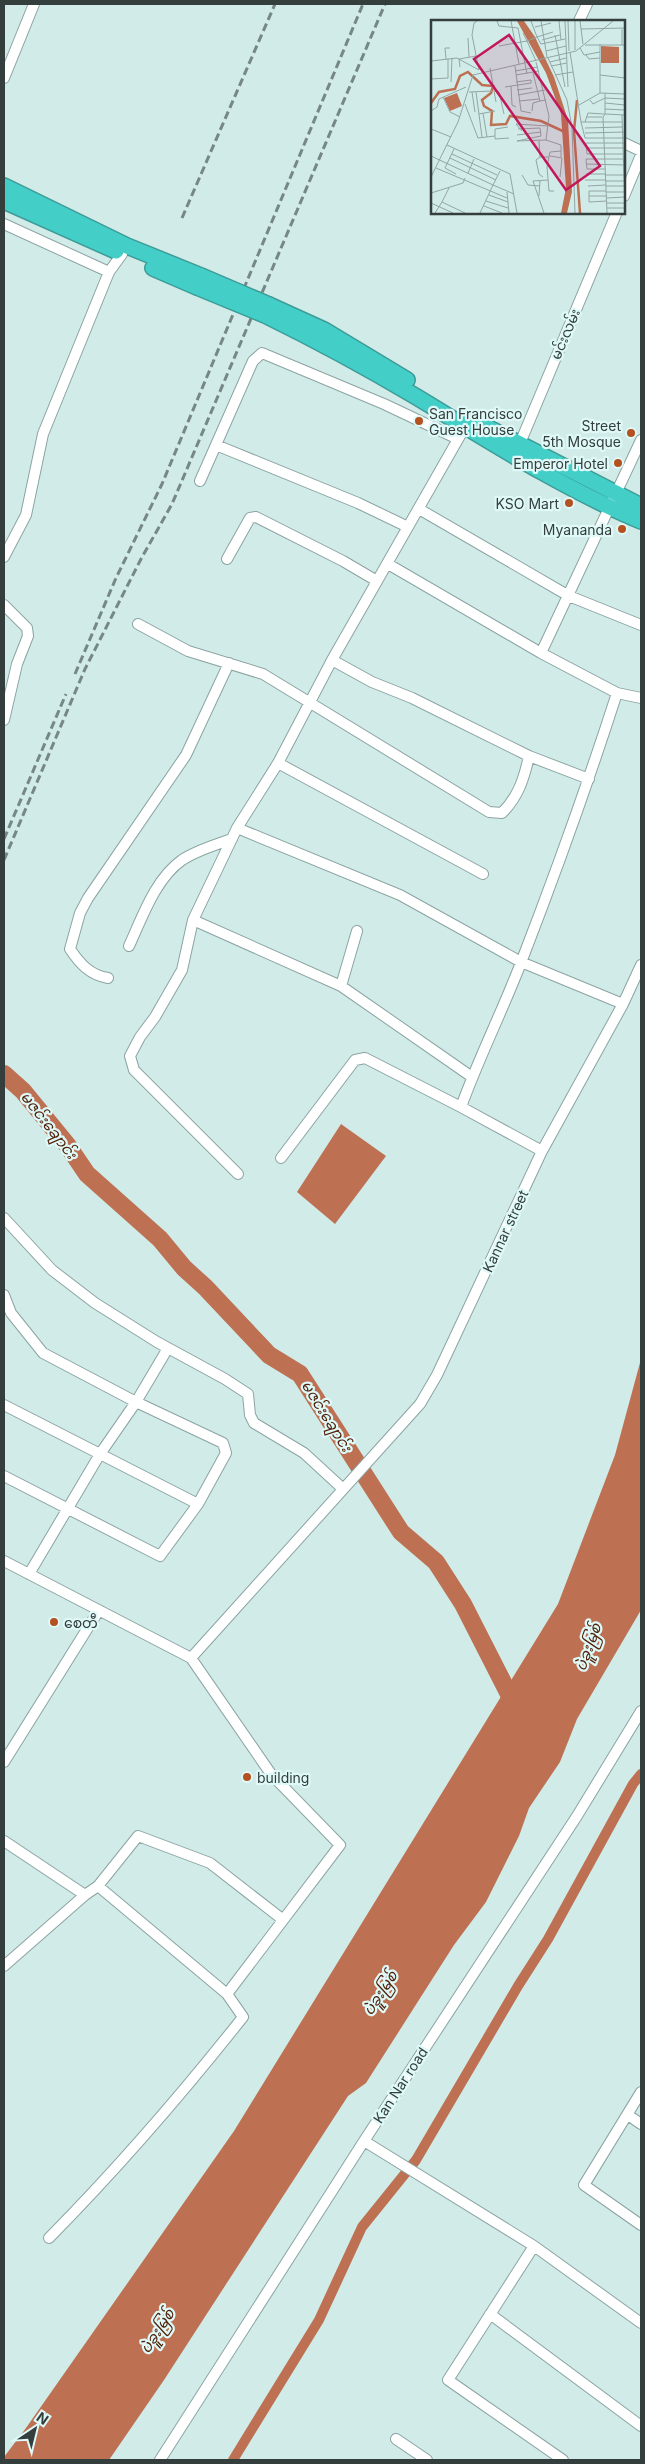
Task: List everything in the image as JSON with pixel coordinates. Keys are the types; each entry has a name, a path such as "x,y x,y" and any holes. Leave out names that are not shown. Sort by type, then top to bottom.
{"highway":[{"path":"4,186 199,282"},
{"path":"4,201 122,254 324,330 469,418 517,450 613,502 641,521"},
{"path":"267,310 461,433 517,450"},
{"path":"613,502 641,506"}],"street":[{"path":"4,78 34,4"},
{"path":"579,20 587,4"},
{"path":"625,143 641,151"},
{"path":"625,194 641,155"},
{"name":"မင်းလမ်း","path":"517,450 616,214"},
{"path":"4,224 109,272"},
{"path":"4,557 26,515 43,434 109,272 122,254"},
{"path":"200,481 253,361 259,354 461,433 332,660 278,764 237,828 193,920 182,970 130,1056 134,1070 238,1174"},
{"path":"541,653 641,440"},
{"path":"216,445 358,504 408,527"},
{"path":"419,509 569,596 641,625"},
{"path":"227,560 250,518 256,517 344,561 377,581"},
{"path":"388,564 541,653 617,693 641,698"},
{"path":"4,605 27,628 28,636 17,664 4,720"},
{"path":"138,624 188,651 263,674 489,812 502,813 514,801 524,778 529,756"},
{"path":"332,660 372,682 412,698 529,756 589,779"},
{"path":"108,978 98,976 80,965 70,949 80,913 118,850 151,807 186,755 208,704 229,663"},
{"path":"461,1107 521,962 589,779 617,693"},
{"path":"278,764 483,874"},
{"path":"237,828 400,895 521,962 623,1004"},
{"path":"130,946 148,903 162,882 180,861 194,853 232,840"},
{"path":"193,920 341,986 472,1077"},
{"path":"341,986 357,932"},
{"name":"Kannar street","path":"191,1658 420,1404 437,1375 542,1151 623,1004 641,965"},
{"path":"281,1158 355,1060 365,1058 542,1151"},
{"path":"4,1218 52,1270 95,1303 248,1394 250,1416 254,1423 304,1453 345,1485"},
{"path":"4,1295 11,1313 43,1353 136,1402 223,1443 226,1453 198,1504 160,1556 4,1476"},
{"path":"29,1574 100,1454 136,1402 168,1348"},
{"path":"4,1406 198,1504"},
{"path":"4,1561 191,1658 271,1774 340,1845 227,1994"},
{"path":"4,1762 99,1610"},
{"name":"Kan Nar road","path":"160,2460 364,2141 571,1824 641,1711"},
{"path":"4,1966 85,1895 98,1886 138,1836 210,1863 282,1919"},
{"path":"4,1841 85,1895"},
{"path":"49,2238 97,2189 186,2089 243,2017 227,1994 98,1886"},
{"path":"641,2092 584,2185 641,2225"},
{"path":"628,2115 641,2124"},
{"path":"364,2141 534,2246 641,2323"},
{"path":"534,2246 448,2380 563,2460"},
{"path":"490,2314 641,2426"},
{"path":"396,2439 427,2460"}],"water":[{"path":"341,1124 386,1156 335,1224 297,1192"},
{"name":"ပဲခူးမြစ်","path":"641,1359 641,1610 577,1719 560,1762 529,1808 519,1836 486,1902 454,1945 366,2083 348,2096 164,2380 109,2460 4,2460 4,2457 234,2131 558,1604 615,1455"}],"waterway":[{"name":"မဇင်းချောင်း","path":"4,1074 23,1091 68,1146 87,1174 160,1239 184,1268 205,1287 269,1355 300,1374 401,1532 436,1562 463,1604 516,1708"},
{"path":"233,2460 319,2320 362,2227 416,2160 518,1986 548,1939 633,1784 641,1774"}],"railway":[{"path":"182,218 275,4"},
{"path":"75,674 116,578 162,484 363,4"},
{"path":"4,860 85,669 141,559 172,504 385,4"},
{"path":"4,839 66,694"}],"place":[{"name":"San Francisco Guest House","path":"419,421"},
{"name":"Street 5th Mosque","path":"631,433"},
{"name":"Emperor Hotel","path":"618,463"},
{"name":"KSO Mart","path":"569,503"},
{"name":"Myananda","path":"622,529"},
{"name":"စေတီ","path":"54,1622"},
{"name":"building","path":"247,1777"}]}
